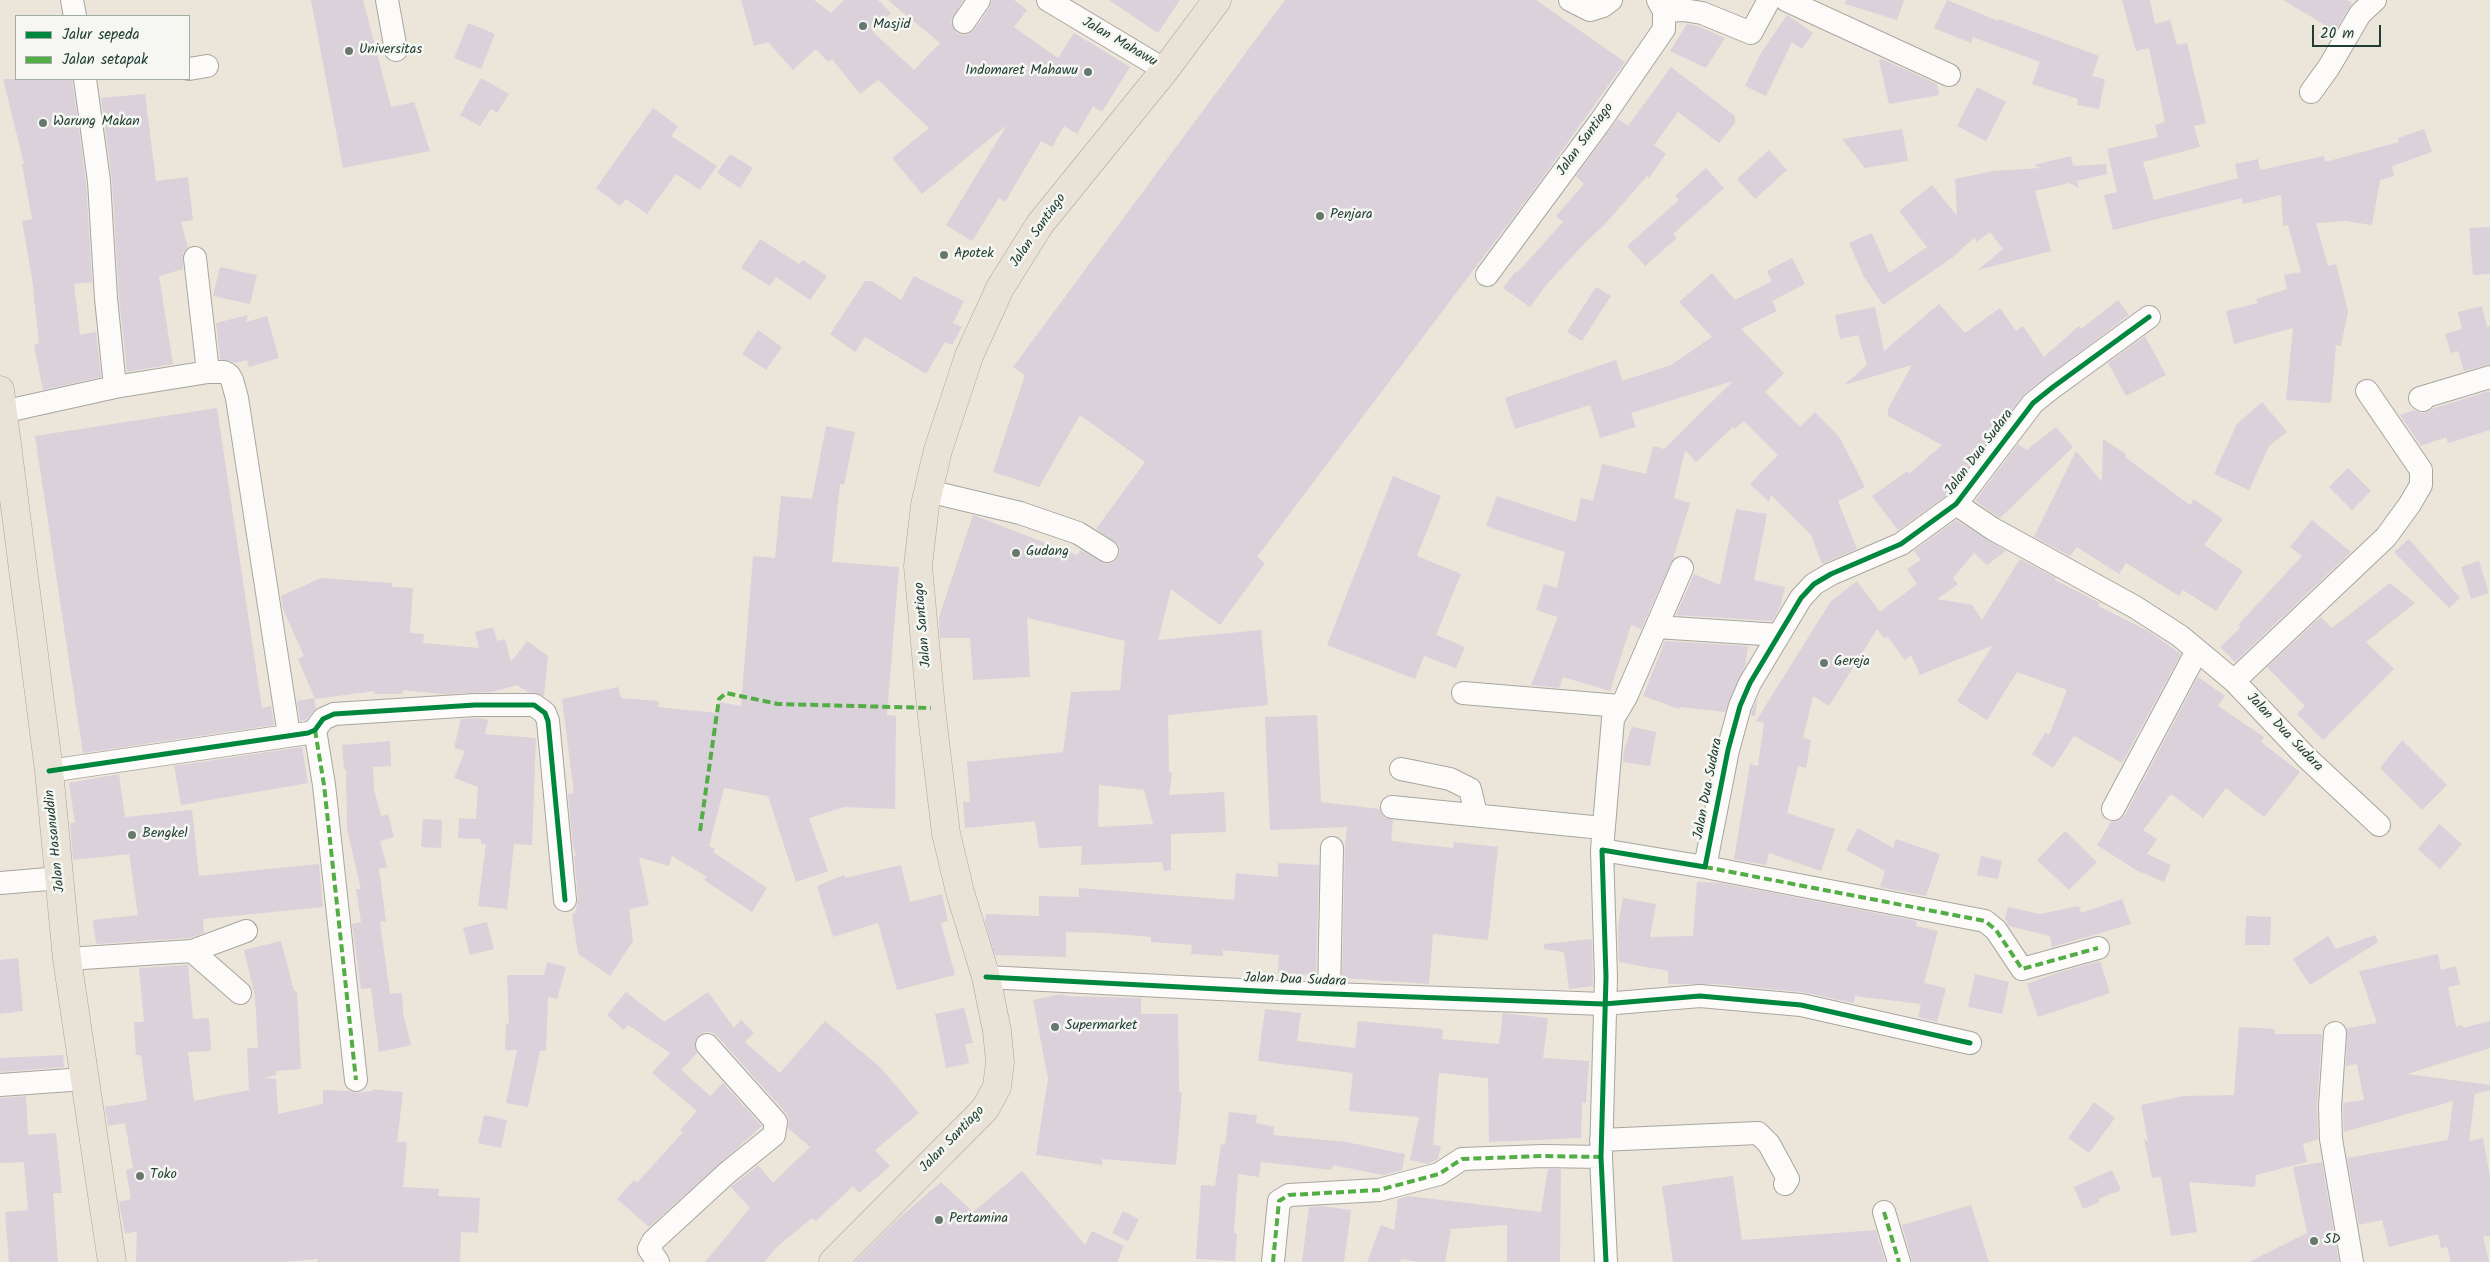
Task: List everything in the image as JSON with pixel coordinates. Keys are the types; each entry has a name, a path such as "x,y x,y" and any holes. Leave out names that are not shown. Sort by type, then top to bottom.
{"highway":[{"name":"Jalan Santiago","path":"833,1262 985,1109 998,1087 1000,1054 986,978 960,892 946,833 918,566 928,491 938,450 969,356 1000,288 1040,224 1165,70 1217,0"},
{"name":"Jalan Hasanuddin","path":"1,401 49,771 67,959 112,1262"}],"street":[{"path":"72,0 75,15"},
{"path":"387,0 396,50"},
{"path":"964,22 979,0"},
{"name":"Jalan Mahawu","path":"1048,0 1165,70"},
{"path":"1570,0 1590,10 1603,6 1611,0"},
{"path":"1661,6 1702,13 1751,34 1769,0"},
{"path":"1786,0 1949,75"},
{"path":"2311,92 2329,67 2360,14 2375,0"},
{"name":"Jalan Santiago","path":"1487,275 1647,56 1664,29 1661,6"},
{"path":"91,80 106,298 115,387"},
{"path":"196,258 208,372"},
{"name":"Jalan Dua Sudara","path":"1705,867 1728,750 1740,706 1750,683 1801,598 1814,584 1831,574 1901,544 1956,504 2033,403 2149,317"},
{"path":"1,401 115,387 208,372 224,372 230,375 237,398 289,735"},
{"path":"2423,400 2420,398 2490,377"},
{"path":"2234,681 2386,537 2421,485 2421,470 2367,391"},
{"path":"928,491 1020,513 1078,534 1107,550"},
{"name":"Jalan Dua Sudara","path":"1956,504 2028,549 2135,607 2180,636 2234,681 2307,758 2378,825"},
{"path":"1606,1262 1601,1149 1606,977 1602,839 1613,719 1626,697 1682,568"},
{"path":"1657,627 1719,629 1779,635"},
{"path":"2113,809 2198,651"},
{"path":"1463,693 1620,706"},
{"path":"49,771 308,733 315,730 323,719 334,714 475,705 534,705 541,707 548,720 565,900"},
{"path":"315,730 324,786 356,1080"},
{"path":"1401,769 1450,780 1470,789 1476,814"},
{"path":"1392,807 1476,814 1602,839 1705,867 1985,921 1996,930 2022,969 2098,948"},
{"path":"1329,994 1332,848"},
{"path":"0,883 60,878"},
{"path":"67,959 192,951 246,931"},
{"path":"192,951 240,993"},
{"name":"Jalan Dua Sudara","path":"986,978 1329,994 1604,1004 1700,996 1802,1005 1970,1043"},
{"path":"2335,1033 2330,1106 2331,1139 2352,1262"},
{"path":"658,1262 649,1249 653,1241 728,1173 774,1135 776,1122 706,1045"},
{"path":"0,1085 84,1079"},
{"path":"1273,1262 1279,1202 1289,1195 1379,1190 1438,1174 1462,1159 1543,1156 1758,1133 1769,1144 1788,1178 1785,1184"},
{"path":"1884,1212 1899,1262"}],"building":[{"name":"Universitas","path":"311,0 363,0 391,107 414,102 430,151 343,168"},
{"path":"741,0 814,0 831,13 844,0 878,0 891,13 872,31 914,70 940,43 888,0 963,0 951,22 956,33 964,35 975,29 990,7 992,0 1014,0 1027,10 1014,27 1058,58 1074,33 1130,67 1102,112 1093,106 1077,134 1064,126 1052,147 1041,141 1005,202 999,198 972,241 946,225 1007,125 922,194 892,158 929,128 878,80 860,94 832,59 828,62 816,49 793,70 768,42 754,46"},
{"path":"1109,0 1180,0 1158,33"},
{"name":"Penjara","path":"1285,0 1536,0 1625,62 1533,191 1257,557 1265,563 1220,625 1171,589 1158,640 1261,630 1268,705 1168,715 1169,772 1172,773 1169,795 1224,792 1226,832 1171,834 1171,870 1164,871 1162,862 1081,865 1082,846 1039,848 1035,821 965,828 963,802 970,802 967,762 1063,752 1071,692 1120,690 1125,641 1027,618 1030,677 973,680 970,638 940,638 939,617 973,515 1077,555 1081,550 1106,564 1114,562 1120,551 1118,544 1096,529 1145,462 1080,415 1039,487 993,472 1025,375 1013,367","holes":["1099,785 1144,790 1153,824 1098,827"]},
{"path":"1846,0 1904,0 1897,20 1845,4"},
{"path":"1947,0 1998,21 1999,19 2099,56 2092,76 2105,79 2099,109 2077,105 2078,99 2032,84 2040,62 1973,37 1971,43 1934,28"},
{"path":"2122,0 2150,0 2155,24 2170,20 2177,45 2187,43 2206,123 2194,126 2200,147 2143,162 2154,200 2238,178 2235,164 2258,159 2260,170 2324,156 2325,162 2399,142 2398,138 2424,129 2432,152 2392,166 2394,176 2380,180 2372,225 2345,221 2316,223 2328,266 2336,264 2348,311 2341,346 2336,345 2331,403 2286,400 2293,328 2234,344 2226,311 2258,303 2256,299 2287,289 2284,275 2301,272 2288,225 2283,226 2281,195 2243,204 2242,198 2113,230 2104,195 2117,192 2107,149 2158,137 2155,125 2165,122 2149,48 2136,51"},
{"path":"2283,0 2347,0 2352,3 2335,31"},
{"path":"1787,15 1813,33 1802,49 1792,42 1766,96 1745,86 1761,53"},
{"path":"468,23 495,34 481,69 454,58"},
{"path":"1687,24 1698,26 1725,38 1706,68 1670,51"},
{"path":"1882,59 1937,84 1939,95 1889,104 1879,60"},
{"path":"1671,67 1735,116 1735,123 1719,143 1678,112 1654,145 1666,154 1649,178 1647,176 1606,223 1546,285 1530,307 1503,288 1515,272 1517,273 1563,222 1556,216 1584,184 1576,176 1618,119 1628,126"},
{"path":"481,78 509,94 497,113 491,109 480,126 460,115"},
{"path":"3,79 72,80 86,182 92,282 74,284 80,335 96,332 101,377 43,390 34,345 39,343 32,278 22,221 32,219 22,164 24,164"},
{"path":"1977,87 2006,102 1986,141 1957,126"},
{"path":"145,94 156,181 188,177 193,220 181,222 188,247 183,253 183,269 159,276 173,364 127,372 119,297 112,180 101,98"},
{"path":"653,108 678,126 671,136 717,166 700,190 676,174 647,214 626,199 620,206 596,188"},
{"path":"1902,129 1908,161 1865,168 1842,139"},
{"path":"1769,150 1787,170 1755,199 1737,179"},
{"path":"730,154 753,168 740,188 717,173"},
{"path":"2071,156 2073,166 2106,164 2107,174 2077,181 2079,188 2069,183 2035,191 2051,251 1978,270 2003,249 1990,232 1976,242 1975,237 1953,257 1883,305 1864,277 1849,243 1872,233 1889,273 1927,247 1899,211 1932,185 1957,216 1955,179 1993,171 2040,168 2034,165"},
{"path":"1706,168 1724,188 1673,234 1677,238 1645,266 1627,246 1679,200 1675,196"},
{"path":"2490,227 2490,274 2473,275 2469,228"},
{"path":"760,239 799,264 803,260 827,276 810,300 776,277 770,286 741,268"},
{"path":"1792,258 1805,284 1772,301 1777,311 1741,329 1784,373 1765,392 1800,427 1815,412 1840,438 1865,487 1838,501 1857,549 1822,564 1811,535 1771,495 1769,502 1750,484 1778,455 1744,421 1735,429 1733,427 1696,462 1685,450 1674,498 1690,503 1673,559 1641,629 1631,625 1610,691 1563,677 1559,688 1531,685 1558,617 1536,610 1544,584 1557,588 1565,552 1486,526 1497,496 1576,522 1581,498 1593,501 1602,464 1646,474 1653,446 1664,449 1733,381 1631,413 1636,427 1600,438 1590,405 1515,429 1505,398 1616,360 1622,381 1671,365 1712,337 1679,302 1712,273 1735,300 1772,281 1767,271"},
{"path":"220,267 257,275 250,304 213,296"},
{"path":"914,276 964,301 953,323 962,327 952,345 945,342 926,374 865,337 855,352 830,334 865,281 872,281 901,300"},
{"path":"1596,287 1611,296 1582,341 1567,332"},
{"path":"2118,300 2129,315 2025,393 1947,495 1898,530 1872,496 1907,471 1909,474 1942,445 1888,416 1888,409 1912,365 1844,385 1867,365 1858,335 1840,339 1835,315 1875,307 1884,351 1939,304 1965,333 2000,308 2016,331 2023,326 2044,357 2079,326 2081,329"},
{"path":"2482,306 2487,327 2490,326 2490,364 2464,371 2458,351 2451,353 2445,334 2462,329 2458,312"},
{"path":"248,315 246,322 267,316 279,358 249,367 247,360 235,363 220,359 216,323"},
{"path":"758,330 782,347 766,370 742,354"},
{"path":"2145,336 2166,375 2126,396 2108,363"},
{"path":"2490,391 2490,430 2448,443 2446,437 2421,446 2400,415 2414,410 2422,413 2428,412 2434,408"},
{"path":"2262,402 2287,432 2269,446 2249,490 2214,474 2237,424"},
{"path":"217,408 262,708 271,706 274,725 83,753 35,436"},
{"path":"826,426 855,432 844,485 840,484 832,562 899,567 887,715 896,716 895,809 844,807 809,818 828,871 796,882 768,796 724,788 709,846 715,849 713,852 767,888 752,912 704,880 707,877 672,856 669,866 639,857 649,905 629,909 633,941 610,976 578,954 572,914 575,913 578,899 574,856 576,855 573,847 568,794 574,793 562,699 618,687 621,698 659,701 658,707 717,713 719,702 741,706 753,556 775,558 781,496 812,499"},
{"path":"2056,427 2073,447 2000,518 1975,501 2018,444 2027,450"},
{"path":"2103,439 2126,454 2126,458 2190,505 2194,499 2223,519 2204,545 2243,571 2216,611 2183,590 2179,596 2126,563 2119,574 2077,547 2070,556 2034,537 2076,451 2102,482"},
{"path":"2348,468 2371,491 2352,510 2329,487"},
{"path":"1393,476 1441,496 1417,556 1461,574 1436,635 1465,647 1456,668 1424,656 1415,679 1327,645"},
{"path":"1736,509 1767,514 1754,580 1785,587 1780,607 1772,621 1676,615 1694,574 1720,585"},
{"path":"1956,520 2006,551 1987,565 1974,553 1953,578 1958,584 1937,599 1972,605 1982,620 2020,559 2056,578 2055,580 2100,603 2098,606 2150,632 2181,654 2122,763 2074,736 2053,768 2032,754 2045,733 2049,735 2067,690 2017,672 1987,720 1957,701 1993,645 1920,675 1911,655 1905,660 1887,636 1884,638 1877,629 1829,706 1813,696 1803,738 1811,740 1806,768 1798,766 1787,813 1835,829 1821,871 1769,853 1766,865 1734,859 1750,764 1758,766 1764,723 1756,721 1831,601 1857,581 1880,612 1917,584 1907,569 1921,560 1914,551"},
{"path":"2312,520 2351,552 2235,662 2220,647 2241,627 2238,625 2302,556 2290,547"},
{"path":"2409,539 2460,598 2449,608 2394,552"},
{"path":"2479,561 2489,593 2471,599 2461,567"},
{"path":"321,578 392,583 392,587 413,588 410,633 424,634 423,643 479,648 475,632 493,627 497,641 505,639 511,662 527,641 548,656 544,696 528,692 517,685 491,692 442,694 403,690 403,694 374,694 375,691 315,699 298,659 304,656 283,609 281,596"},
{"path":"2390,583 2415,603 2366,642 2394,669 2323,740 2297,714 2305,706 2267,667 2321,617 2332,628"},
{"path":"1665,641 1748,646 1745,666 1725,712 1680,707 1679,709 1643,696"},
{"path":"2198,677 2225,696 2218,706 2264,737 2261,742 2300,772 2264,817 2226,788 2203,818 2171,794 2143,830 2157,839 2147,854 2171,865 2164,882 2136,870 2097,845 2111,822 2120,820 2125,815"},
{"path":"314,698 316,708 307,719 300,721 297,701"},
{"path":"1758,698 1755,716 1751,716 1752,710"},
{"path":"1317,715 1321,802 1379,809 1384,817 1393,820 1391,841 1453,848 1454,842 1498,847 1488,940 1433,934 1429,984 1342,978 1347,827 1270,830 1265,717"},
{"path":"481,718 488,720 485,734 536,738 532,845 514,844 507,909 478,906 486,844 481,844 481,839 458,838 459,818 476,819 478,787 454,778 465,751 454,748 461,719"},
{"path":"1632,727 1656,732 1650,766 1623,762 1624,750"},
{"path":"2402,740 2447,785 2422,810 2380,768"},
{"path":"390,741 391,766 373,767 374,789 381,816 388,814 394,837 380,841 387,867 379,869 386,921 380,922 390,994 402,993 403,1013 411,1045 379,1052 371,988 361,989 352,924 361,922 356,889 361,889 347,829 346,769 344,769 342,745"},
{"path":"302,747 308,783 181,805 174,766"},
{"path":"119,774 125,817 192,810 199,876 319,864 323,907 203,919 204,933 189,938 96,944 93,920 138,915 129,854 73,860 70,823 75,823 69,783"},
{"path":"423,819 442,820 441,848 421,847"},
{"path":"2439,824 2462,844 2440,869 2418,849"},
{"path":"1858,828 1893,848 1896,839 1940,854 1926,896 1880,887 1885,871 1846,850"},
{"path":"2065,831 2097,862 2069,890 2037,860"},
{"path":"1981,856 2002,861 1998,879 1977,875"},
{"path":"1278,863 1319,865 1316,975 1278,974 1279,955 1223,950 1223,956 1191,954 1192,945 1151,942 1151,937 1106,933 1066,932 1066,957 995,955 985,922 986,914 1039,916 1039,896 1079,897 1079,888 1234,900 1236,873 1278,877"},
{"path":"901,865 910,902 942,894 948,921 941,923 955,975 897,990 878,923 833,937 817,886 844,875 845,878"},
{"path":"1697,882 1721,883 1917,921 1916,926 1938,931 1924,983 1946,988 1937,1022 1918,1017 1921,1004 1855,996 1854,1003 1802,992 1715,984 1668,984 1668,971 1619,962 1618,926 1623,898 1656,904 1650,937 1693,936"},
{"path":"2122,899 2131,924 2052,947 2050,936 2009,926 2005,919 2008,907 2040,914 2079,906 2081,913"},
{"path":"2246,916 2271,917 2270,945 2245,945"},
{"path":"487,922 494,949 470,955 463,928"},
{"path":"2375,935 2378,942 2310,985 2293,959 2328,936 2336,949"},
{"path":"1592,939 1593,986 1569,989 1564,952 1544,949 1544,944"},
{"path":"281,941 294,991 297,991 301,1069 276,1071 276,1075 263,1078 276,1079 278,1114 323,1104 323,1090 357,1093 373,1091 373,1089 403,1092 397,1142 407,1142 403,1187 439,1189 438,1196 480,1198 478,1233 461,1232 460,1262 318,1262 318,1259 283,1262 136,1262 137,1231 125,1234 119,1202 131,1199 126,1170 133,1168 125,1123 108,1126 105,1107 147,1100 141,1055 136,1055 134,1022 144,1022 139,968 188,965 193,1019 209,1018 211,1051 188,1052 194,1101 249,1090 247,1048 258,1048 255,997 244,950"},
{"path":"2438,954 2441,970 2456,966 2460,985 2448,987 2456,1027 2462,1025 2463,1028 2490,1021 2490,1048 2407,1074 2490,1085 2490,1090 2475,1094 2469,1141 2483,1138 2490,1176 2490,1236 2483,1236 2489,1262 2451,1262 2447,1247 2441,1248 2438,1234 2389,1247 2382,1220 2359,1225 2347,1158 2448,1140 2453,1101 2344,1132 2343,1103 2364,1100 2357,1064 2346,1066 2347,1028 2377,1023 2359,971"},
{"path":"18,958 23,1011 0,1014 0,960"},
{"path":"2100,961 2110,993 2038,1017 2027,984"},
{"path":"547,962 566,967 557,999 548,997 546,1051 540,1051 528,1107 506,1103 517,1050 505,1050 506,1023 509,1024 507,975 544,975"},
{"path":"1975,974 2009,982 2002,1014 1968,1007"},
{"path":"626,992 664,1022 708,992 734,1028 741,1020 754,1033 745,1042 780,1073 825,1021 880,1067 919,1113 875,1150 890,1166 859,1193 853,1186 816,1221 812,1218 778,1246 764,1262 705,1262 750,1208 731,1187 758,1165 773,1183 810,1147 788,1128 789,1119 786,1113 717,1036 711,1032 704,1032 695,1040 697,1053 681,1070 710,1096 723,1083 762,1126 649,1227 617,1199 634,1180 637,1183 683,1132 680,1130 697,1111 652,1073 670,1053 628,1025 624,1030 607,1015"},
{"path":"1062,994 1067,996 1141,998 1141,1014 1178,1014 1179,1092 1182,1092 1176,1165 1102,1159 1102,1165 1036,1155 1048,1078 1033,1000"},
{"path":"964,1008 973,1043 965,1044 969,1063 946,1068 935,1014"},
{"path":"1265,1009 1301,1013 1297,1041 1355,1048 1358,1021 1443,1029 1442,1039 1499,1044 1503,1013 1548,1018 1543,1058 1589,1061 1586,1103 1582,1103 1581,1138 1489,1142 1488,1078 1439,1073 1433,1145 1441,1146 1438,1159 1427,1164 1410,1160 1419,1117 1349,1111 1353,1073 1258,1061"},
{"path":"2239,1027 2275,1029 2275,1034 2322,1034 2317,1105 2318,1139 2303,1144 2307,1162 2256,1175 2255,1187 2189,1182 2197,1232 2171,1236 2161,1177 2152,1178 2144,1139 2148,1142 2141,1105 2184,1096 2234,1095"},
{"path":"63,1055 64,1067 0,1072 0,1058"},
{"path":"26,1096 28,1135 56,1133 62,1193 53,1193 58,1262 9,1262 5,1212 28,1210 24,1162 0,1163 0,1098"},
{"path":"2094,1102 2115,1118 2089,1153 2068,1138"},
{"path":"1229,1112 1257,1115 1256,1123 1274,1127 1273,1135 1346,1142 1405,1154 1402,1170 1383,1175 1333,1165 1332,1170 1261,1162 1259,1177 1238,1174 1234,1233 1237,1233 1235,1261 1196,1259 1201,1185 1215,1186 1221,1144 1225,1145"},
{"path":"484,1115 507,1120 501,1148 478,1143"},
{"path":"2322,1162 2339,1262 2249,1262 2307,1233 2293,1167"},
{"path":"1548,1169 1561,1169 1560,1262 1507,1262 1507,1225 1451,1229 1445,1262 1419,1262 1401,1259 1400,1262 1367,1262 1381,1225 1394,1230 1398,1199 1408,1196 1541,1212"},
{"path":"2112,1170 2121,1190 2098,1199 2100,1202 2083,1209 2074,1187"},
{"path":"1022,1171 1085,1245 1092,1231 1124,1246 1117,1262 855,1262 898,1219 941,1182 973,1212"},
{"path":"1733,1176 1742,1240 1876,1230 1885,1262 1673,1262 1662,1186"},
{"path":"1971,1205 1989,1262 1912,1262 1902,1225"},
{"path":"1322,1206 1351,1210 1344,1262 1302,1262 1309,1207"},
{"path":"1123,1211 1139,1219 1128,1241 1112,1233"}],"marked path":[{"path":"700,831 719,699 726,693 778,704 931,708"},
{"path":"315,730 324,785 356,1080"},
{"path":"1705,867 1985,921 1996,930 2022,969 2098,948"},
{"path":"1273,1262 1279,1201 1289,1195 1379,1190 1439,1174 1462,1159 1543,1156 1601,1157"},
{"path":"1884,1212 1899,1262"}],"cycle path":[{"path":"1606,1262 1601,1157 1606,977 1602,850 1705,867 1728,750 1740,706 1750,683 1801,598 1814,584 1831,574 1901,544 1956,504 2033,403 2149,317"},
{"path":"49,771 308,733 315,730 323,719 334,714 475,705 534,705 545,713 548,721 565,900"},
{"path":"986,977 1278,992 1604,1004 1700,996 1801,1005 1970,1043"}],"place":[{"name":"Masjid","path":"863,26"},
{"name":"Universitas","path":"349,51"},
{"name":"Indomaret Mahawu","path":"1088,72"},
{"name":"Warung Makan","path":"43,123"},
{"name":"Penjara","path":"1320,216"},
{"name":"Apotek","path":"944,255"},
{"name":"Gudang","path":"1016,553"},
{"name":"Gereja","path":"1824,663"},
{"name":"Bengkel","path":"132,835"},
{"name":"Supermarket","path":"1055,1027"},
{"name":"Toko","path":"140,1176"},
{"name":"Pertamina","path":"939,1220"},
{"name":"SD","path":"2314,1241"}]}
